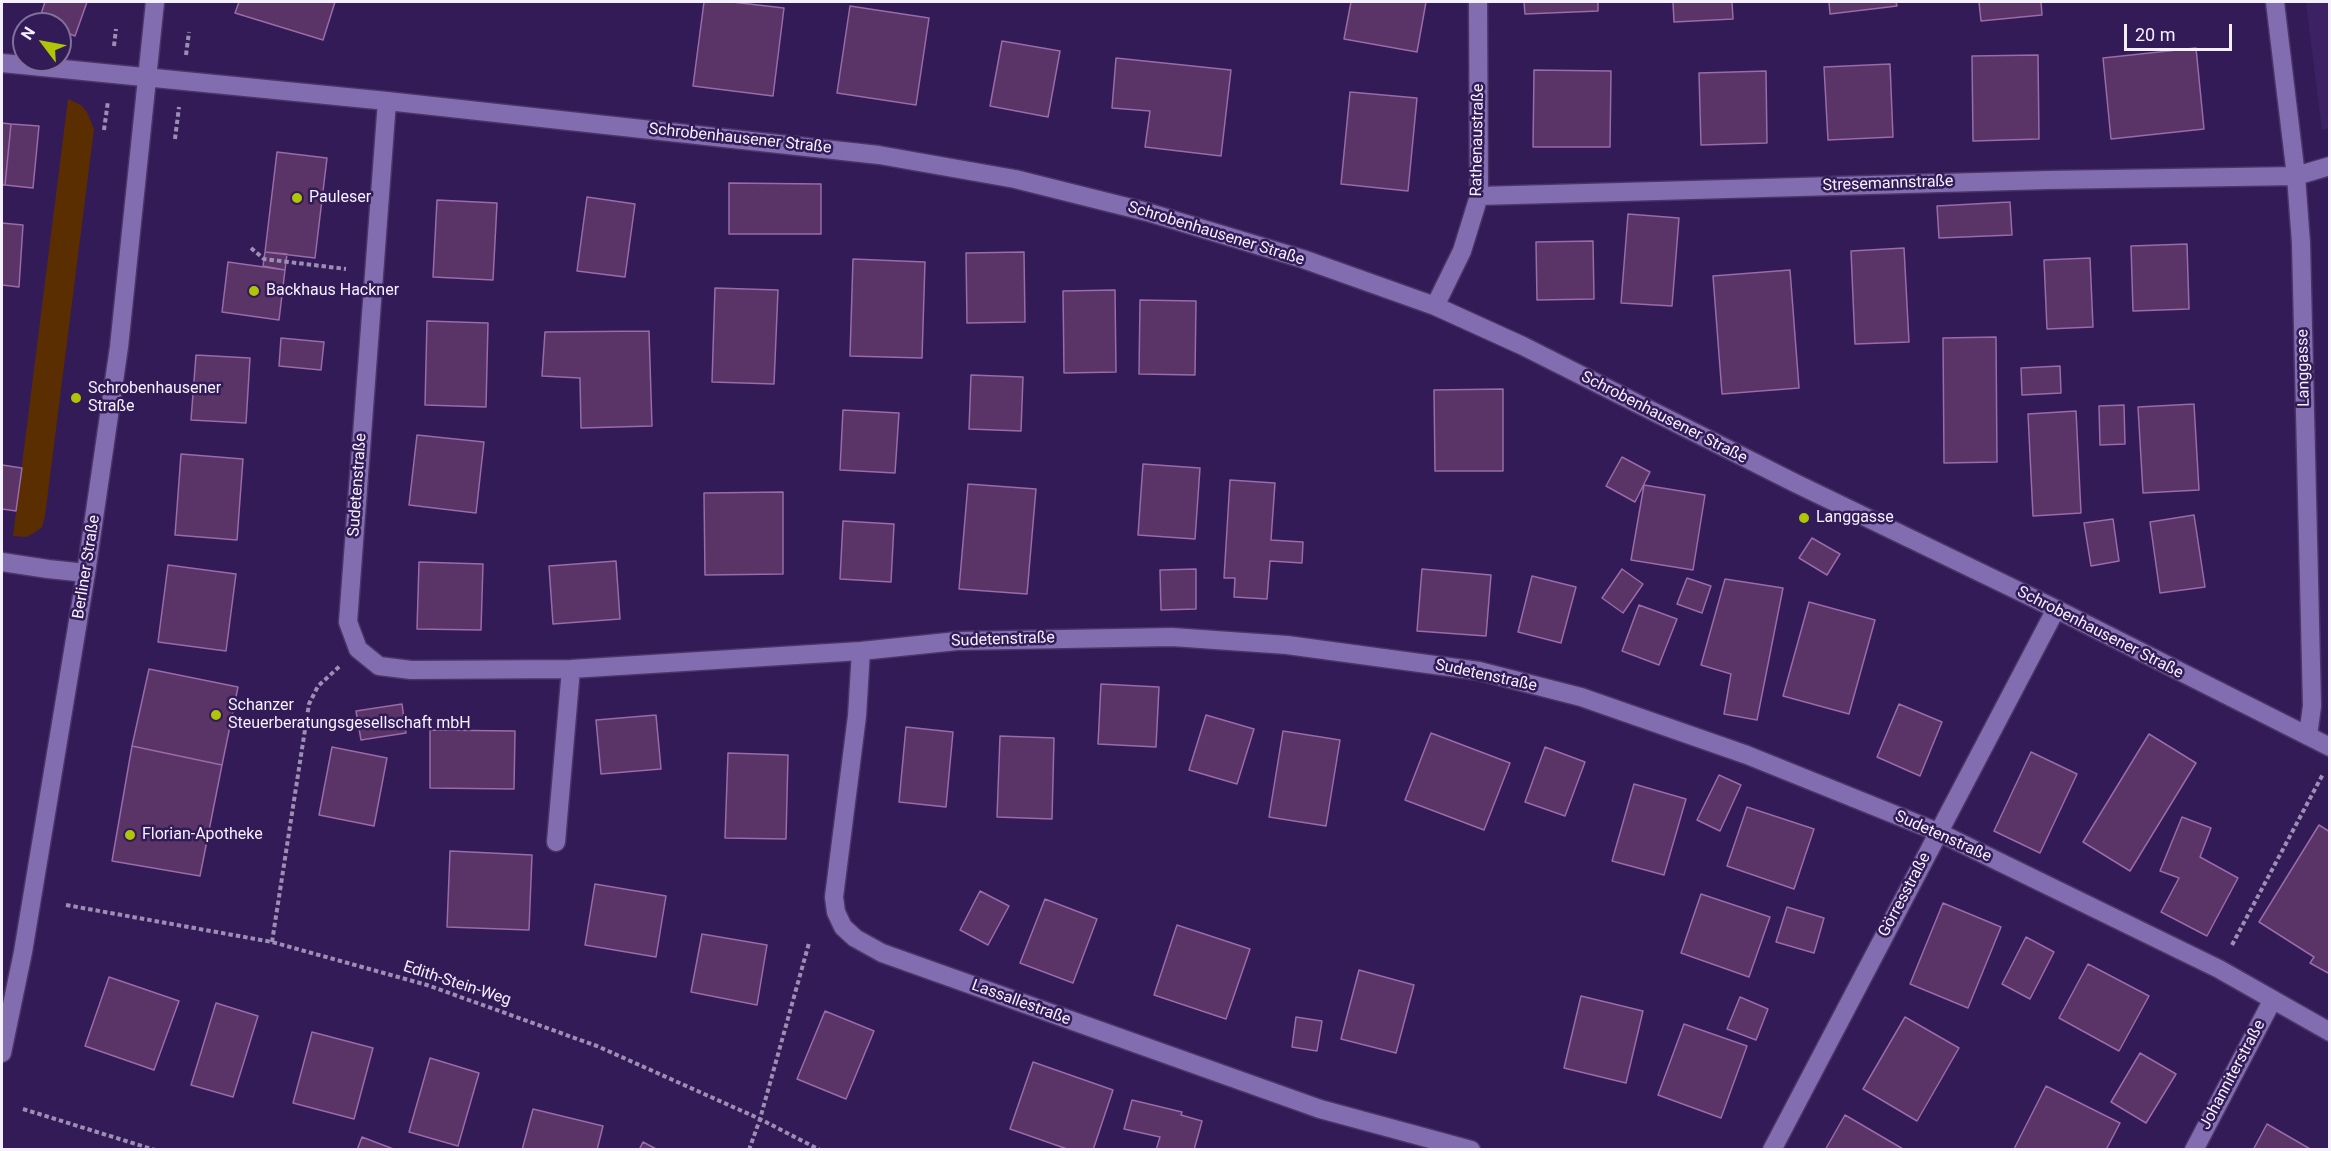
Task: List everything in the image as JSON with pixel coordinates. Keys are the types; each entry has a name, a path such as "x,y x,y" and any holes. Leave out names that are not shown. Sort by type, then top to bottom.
{"street":[{"name":"Berliner Straße","path":"2,1053 23,952 86,573 119,347 149,77 155,2"},
{"name":"Rathenaustraße","path":"1435,306 1462,251 1479,196 1478,2"},
{"name":"Langgasse","path":"2275,2 2296,176 2301,243 2312,706 2308,736"},
{"name":"Schrobenhausener Straße","path":"2,63 387,101 879,154 1015,179 1148,212 1303,260 1435,306 1523,346 2330,747"},
{"name":"Sudetenstraße","path":"387,101 348,622 358,649 379,666 411,670 571,669 861,651 957,641 1172,637 1287,645 1479,671 1581,697 1747,755 1938,832 2219,969 2330,1032"},
{"name":"Stresemannstraße","path":"1479,196 2048,180 2296,176 2330,166"},
{"path":"2,562 86,573"},
{"name":"Görresstraße","path":"1772,1149 2055,609"},
{"name":"Lassallestraße","path":"861,651 857,716 834,897 836,912 843,927 855,938 882,953 1320,1109 1471,1149"},
{"path":"556,842 571,669"},
{"name":"Johanniterstraße","path":"2194,1149 2272,1001"}],"path":[{"path":"251,248 264,259 346,269"},
{"path":"272,942 309,704 318,686 358,649"},
{"path":"2219,969 2324,773"},
{"name":"Edith-Stein-Weg","path":"66,905 272,942 427,985 597,1046 760,1119 820,1149"},
{"path":"749,1149 760,1119 809,943"},
{"path":"23,1109 155,1149"}],"shaded area":[{"path":"2306,2 2329,2 2329,128 2322,130"},
{"path":"68,99 81,105 87,112 94,129 45,516 42,527 34,533 26,537 13,536"}],"building":[{"path":"45,2 87,2 75,36 72,35 72,12 42,12"},
{"path":"239,2 335,2 323,40 235,13"},
{"path":"704,2 732,2 784,8 773,96 693,86"},
{"path":"1351,2 1426,2 1417,52 1344,39"},
{"path":"1524,2 1598,2 1598,11 1525,14"},
{"path":"1673,2 1732,2 1733,19 1674,22"},
{"path":"1829,2 1896,2 1897,6 1830,14"},
{"path":"1979,2 2041,2 2042,15 1981,21"},
{"path":"850,6 929,18 916,105 837,93"},
{"path":"1002,41 1060,51 1048,117 990,106"},
{"path":"2196,48 2204,129 2111,139 2103,58"},
{"path":"2038,55 2039,139 1973,141 1972,56"},
{"path":"1116,58 1231,70 1221,156 1145,147 1150,111 1112,108"},
{"path":"1890,64 1893,137 1828,140 1824,67"},
{"path":"1534,70 1611,71 1610,147 1533,147"},
{"path":"1766,71 1767,143 1701,145 1699,73"},
{"path":"1350,92 1417,98 1408,191 1341,184"},
{"path":"2,123 11,124 5,185 2,185"},
{"path":"11,124 39,126 33,188 5,185"},
{"name":"Pauleser","path":"277,152 327,158 315,258 265,252"},
{"path":"729,183 821,184 821,234 729,234"},
{"path":"587,197 635,204 625,277 577,271"},
{"path":"437,200 497,203 493,280 433,277"},
{"path":"2010,202 2012,235 1939,238 1937,206"},
{"path":"1628,214 1679,218 1672,306 1621,303"},
{"path":"2,223 23,225 19,287 2,285"},
{"path":"1593,241 1594,299 1537,300 1536,242"},
{"path":"2187,244 2189,309 2133,311 2131,246"},
{"path":"1904,248 1909,342 1855,344 1851,251"},
{"path":"265,252 287,254 285,270 263,266"},
{"path":"1024,252 1025,322 967,323 966,253"},
{"path":"2090,258 2093,327 2047,329 2044,260"},
{"path":"853,259 925,262 922,358 850,356"},
{"name":"Backhaus Hackner","path":"228,262 285,270 279,320 222,312"},
{"path":"1790,270 1799,388 1722,394 1713,276"},
{"path":"715,288 778,290 774,384 712,382"},
{"path":"1115,290 1116,372 1064,373 1063,291"},
{"path":"1140,300 1196,301 1195,375 1139,374"},
{"path":"427,321 488,323 486,407 425,405"},
{"path":"649,331 652,426 581,428 580,378 542,376 545,332"},
{"path":"1996,337 1997,462 1944,463 1943,338"},
{"path":"281,338 324,342 321,370 279,366"},
{"path":"196,355 250,358 246,423 191,420"},
{"path":"2060,366 2061,393 2022,395 2021,368"},
{"path":"971,375 1023,377 1021,431 969,429"},
{"path":"1503,389 1503,471 1435,471 1434,390"},
{"path":"2194,404 2199,490 2143,493 2138,407"},
{"path":"2124,405 2125,444 2100,445 2099,406"},
{"path":"843,410 899,413 895,473 840,470"},
{"path":"2076,411 2081,513 2033,516 2028,414"},
{"path":"417,435 484,442 476,513 409,505"},
{"path":"181,454 243,459 237,540 175,535"},
{"path":"1622,457 1650,472 1635,502 1606,486"},
{"path":"1143,464 1200,468 1195,539 1138,535"},
{"path":"2,465 22,468 16,511 2,509"},
{"path":"1230,480 1275,483 1271,540 1303,542 1302,563 1270,561 1267,599 1234,597 1235,578 1224,578"},
{"path":"968,484 1036,489 1027,594 959,589"},
{"path":"1644,485 1705,495 1693,570 1631,560"},
{"path":"783,492 783,574 705,575 704,493"},
{"path":"2194,515 2205,587 2160,593 2150,522"},
{"path":"2113,519 2119,561 2091,566 2084,523"},
{"path":"843,521 894,524 891,582 840,579"},
{"path":"1812,538 1840,554 1827,575 1799,558"},
{"path":"616,561 620,619 553,624 549,566"},
{"path":"419,562 483,564 481,630 417,629"},
{"path":"168,565 236,574 226,651 158,642"},
{"path":"1196,569 1196,609 1161,610 1160,570"},
{"path":"1422,569 1491,575 1486,636 1417,631"},
{"path":"1622,569 1643,584 1623,613 1602,598"},
{"path":"1532,576 1576,587 1561,643 1518,632"},
{"path":"1687,578 1711,586 1702,613 1677,604"},
{"path":"1725,579 1783,588 1757,720 1724,714 1731,674 1701,665"},
{"path":"1809,602 1875,620 1849,714 1783,696"},
{"path":"1639,605 1677,619 1659,665 1622,651"},
{"path":"149,669 238,687 222,765 132,746"},
{"path":"1101,684 1159,687 1156,747 1098,744"},
{"path":"402,704 406,733 361,740 356,711"},
{"path":"1899,704 1942,722 1920,776 1877,757"},
{"path":"656,715 661,769 601,774 596,720"},
{"path":"1206,715 1254,729 1237,784 1189,770"},
{"path":"906,727 953,732 946,807 899,802"},
{"path":"430,730 515,731 514,789 430,788"},
{"path":"1283,731 1340,740 1326,826 1269,817"},
{"path":"1431,733 1510,763 1484,830 1405,800"},
{"path":"2149,734 2196,763 2130,871 2083,842"},
{"path":"1000,736 1054,738 1052,819 997,817"},
{"path":"132,746 222,765 200,876 112,861"},
{"path":"332,747 387,758 374,826 319,815"},
{"path":"1545,747 1585,762 1565,816 1525,802"},
{"path":"2031,752 2077,774 2040,853 1994,831"},
{"path":"728,753 788,755 786,839 725,838"},
{"path":"1719,775 1741,785 1720,831 1697,820"},
{"path":"1634,784 1686,799 1664,875 1612,861"},
{"path":"1747,807 1814,829 1794,889 1727,866"},
{"path":"2182,817 2211,828 2200,857 2238,878 2207,936 2161,912 2179,878 2160,871"},
{"path":"2319,825 2330,832 2330,974 2310,963 2314,957 2259,922"},
{"path":"450,851 532,855 529,930 447,927"},
{"path":"595,884 666,896 656,957 585,945"},
{"path":"980,891 1009,906 988,945 960,930"},
{"path":"1701,894 1770,917 1749,977 1681,953"},
{"path":"1045,899 1097,919 1073,983 1020,963"},
{"path":"1943,903 2001,927 1968,1008 1910,984"},
{"path":"1787,907 1824,918 1814,953 1776,942"},
{"path":"1177,925 1250,949 1226,1019 1154,995"},
{"path":"702,934 767,945 757,1005 691,992"},
{"path":"2026,937 2054,952 2030,999 2002,984"},
{"path":"2088,964 2149,996 2119,1051 2059,1018"},
{"path":"1359,970 1414,985 1396,1053 1341,1039"},
{"path":"109,977 179,1001 154,1070 85,1046"},
{"path":"1581,996 1643,1011 1626,1083 1564,1068"},
{"path":"1740,997 1768,1009 1756,1040 1727,1029"},
{"path":"216,1003 258,1016 233,1097 191,1085"},
{"path":"825,1011 874,1031 846,1099 797,1079"},
{"path":"1296,1017 1322,1021 1317,1051 1292,1047"},
{"path":"1905,1017 1959,1048 1917,1121 1863,1089"},
{"path":"1684,1024 1747,1046 1721,1118 1658,1095"},
{"path":"312,1032 373,1048 354,1119 293,1103"},
{"path":"2140,1053 2176,1074 2146,1123 2111,1102"},
{"path":"430,1058 479,1073 458,1146 409,1132"},
{"path":"1033,1062 1113,1090 1093,1150 1070,1150 1010,1129"},
{"path":"2046,1086 2120,1123 2106,1150 2014,1149"},
{"path":"1132,1100 1182,1112 1181,1115 1202,1121 1194,1150 1156,1150 1160,1137 1124,1129"},
{"path":"533,1109 603,1126 597,1150 522,1150"},
{"path":"1845,1115 1903,1149 1825,1150"},
{"path":"2267,1124 2312,1150 2253,1150"},
{"path":"362,1137 396,1150 357,1150"},
{"path":"643,1142 658,1150 639,1150"}],"place":[{"name":"Pauleser","path":"297,198"},
{"name":"Backhaus Hackner","path":"254,291"},
{"name":"Schrobenhausener Straße","path":"76,398"},
{"name":"Langgasse","path":"1804,518"},
{"name":"Schanzer Steuerberatungsgesellschaft mbH","path":"216,715"},
{"name":"Florian-Apotheke","path":"130,835"}]}
